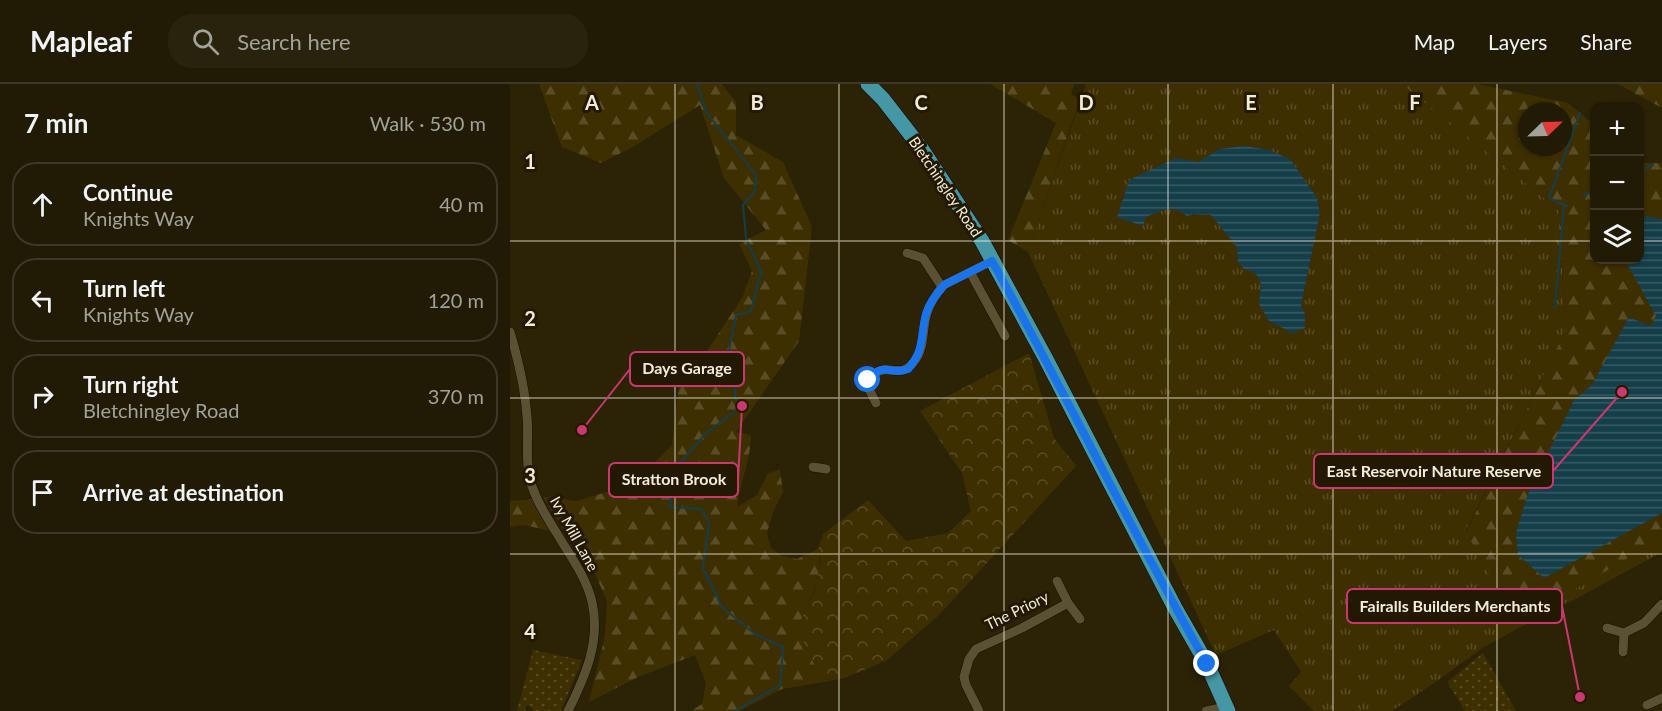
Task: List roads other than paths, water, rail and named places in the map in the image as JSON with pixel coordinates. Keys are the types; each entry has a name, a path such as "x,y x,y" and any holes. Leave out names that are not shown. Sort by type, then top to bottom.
{"main road":[{"name":"Bletchingley Road","path":"868,84 883,99 921,148 992,261 1046,359 1175,608 1207,664 1227,709"}],"street":[{"path":"907,253 923,258 942,287"},
{"path":"876,402 870,392 868,380 883,368 901,371 908,369 920,352 927,314 932,300 942,287 992,261"},
{"path":"970,272 1005,336"},
{"name":"Ivy Mill Lane","path":"510,332 524,390 529,477 535,495 583,579 592,601 594,645 568,711"},
{"path":"813,467 826,470"},
{"name":"The Priory","path":"1057,581 1068,603 1080,619"},
{"name":"The Priory","path":"979,711 964,677 969,658 976,649 1068,603"},
{"path":"1607,628 1624,633 1644,623 1662,604"},
{"path":"1623,652 1624,633"},
{"path":"1647,705 1662,698"},
{"path":"1206,711 1227,709"}],"water":[{"path":"1245,146 1269,150 1290,159 1317,198 1320,213 1301,305 1305,314 1305,328 1292,333 1269,321 1259,304 1261,285 1259,279 1256,274 1243,268 1238,262 1237,247 1211,215 1187,216 1177,210 1167,209 1146,217 1143,226 1117,217 1129,181 1135,177 1176,158 1199,162 1219,149"},
{"path":"1644,217 1662,220 1662,513 1544,578 1518,555 1516,533 1527,496 1574,400 1592,385 1629,317 1650,326 1656,316 1627,264 1644,264"}],"waterway":[{"path":"697,84 706,112 756,175 755,191 743,205 746,238 761,272 751,311 736,315 725,371 735,374 735,398 742,406 706,433 675,469 670,507 701,509 709,522 703,568 722,607 755,634 783,647 780,685 735,711"},
{"path":"1564,205 1549,198 1580,113"},
{"path":"1644,169 1653,165"},
{"path":"1584,195 1590,192"},
{"path":"1555,308 1564,205 1567,206"}],"place":[{"name":"East Reservoir Nature Reserve","path":"1622,392"},
{"name":"Stratton Brook","path":"742,406"},
{"name":"Days Garage","path":"582,430"},
{"name":"Fairalls Builders Merchants","path":"1580,697"}]}
